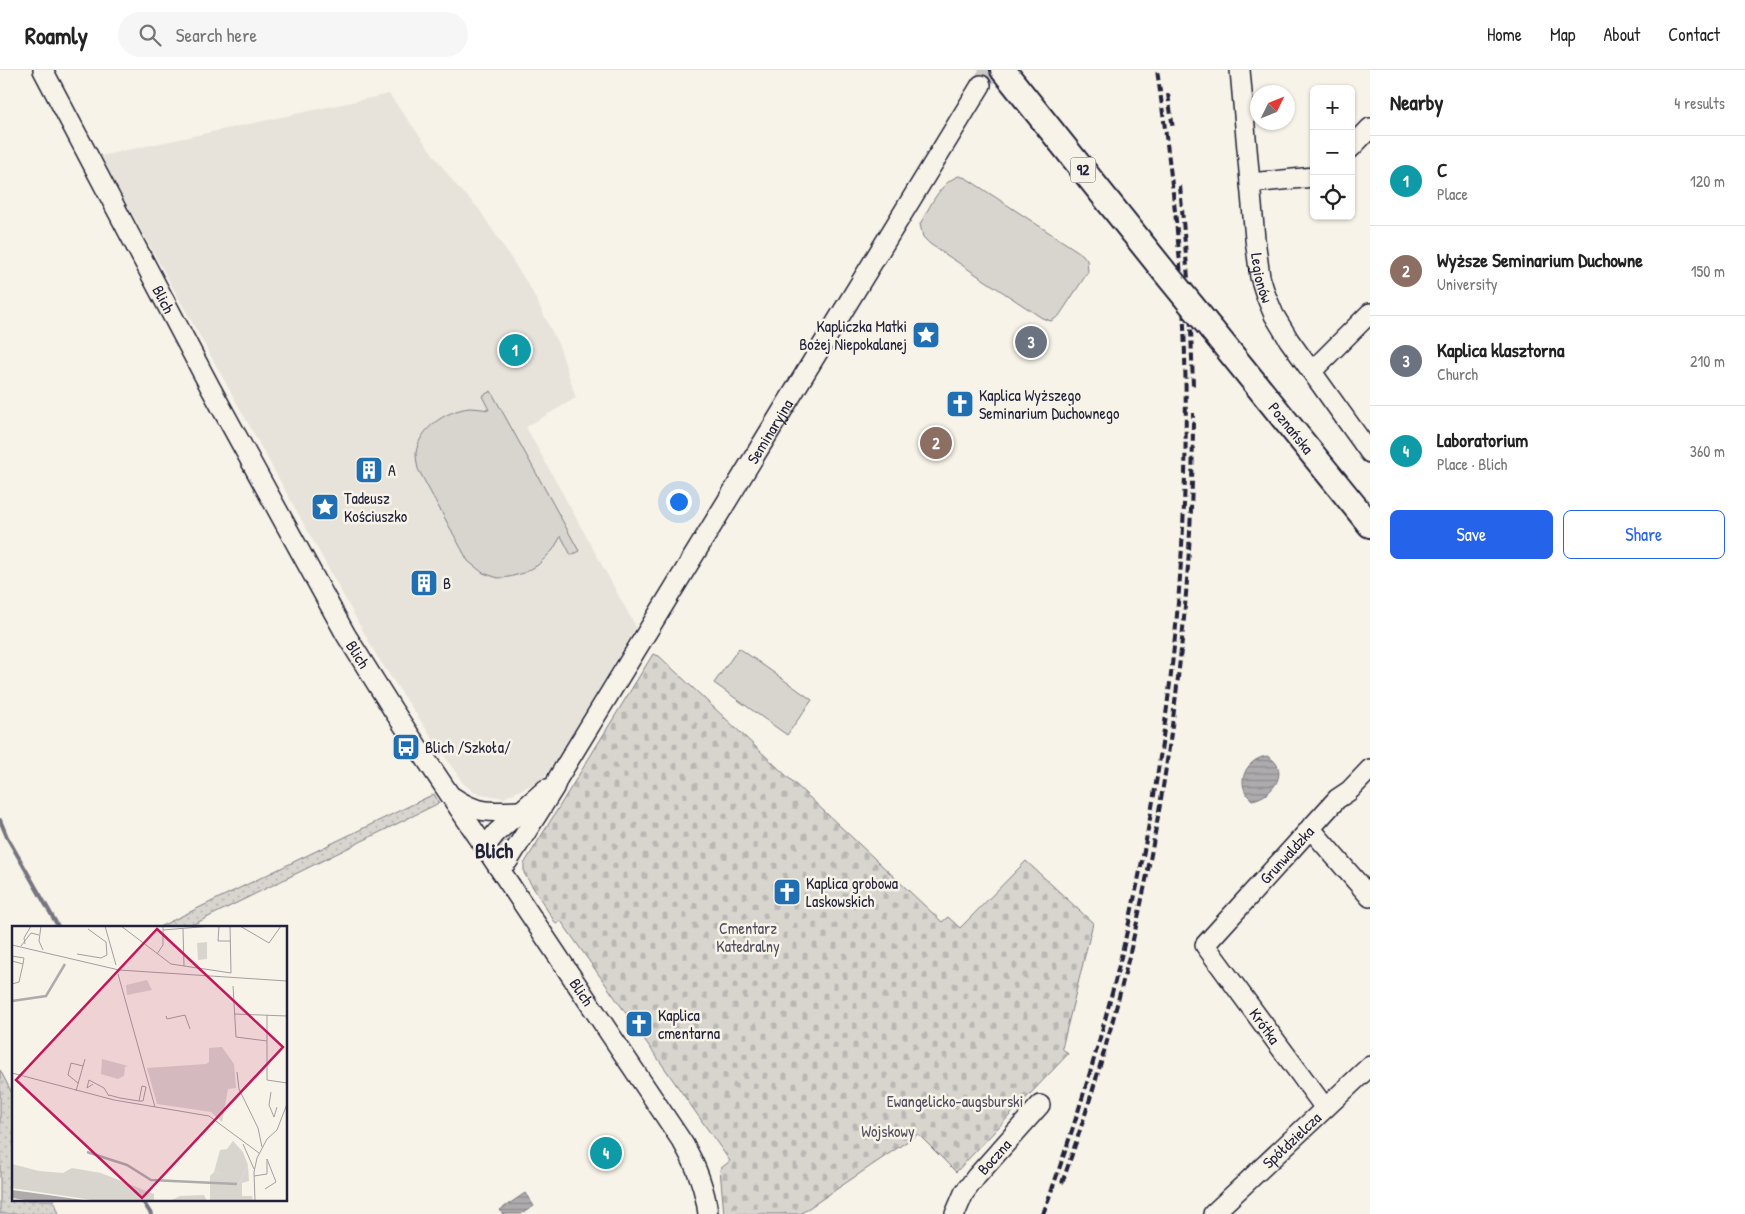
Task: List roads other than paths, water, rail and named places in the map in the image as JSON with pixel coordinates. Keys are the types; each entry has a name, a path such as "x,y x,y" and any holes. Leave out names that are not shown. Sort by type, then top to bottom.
{"main road":[{"name":"Poznańska","path":"1003,70 1370,525"}],"street":[{"name":"Blich","path":"43,70 201,370 342,628 393,710 683,1143 697,1168 704,1190 708,1214"},
{"name":"Legionów","path":"1240,70 1259,268 1266,296 1274,314 1290,340 1370,453"},
{"name":"Seminaryjna","path":"499,867 508,861 554,788 558,778 981,85"},
{"path":"1355,144 1370,128"},
{"path":"1250,183 1310,177"},
{"path":"1312,371 1370,313"},
{"name":"Grunwaldzka","path":"1205,945 1337,799 1349,791 1370,769"},
{"name":"Seminaryjna","path":"485,847 496,833 558,778"},
{"path":"450,795 468,807 486,812 520,811"},
{"path":"1310,828 1370,897"},
{"name":"Krótka","path":"1205,945 1325,1108"},
{"name":"Spółdzielcza","path":"1213,1214 1370,1066"},
{"name":"Boczna","path":"955,1214 964,1194 976,1177 1040,1105"}],"waterway":[{"path":"0,820 7,837 58,926"},
{"path":"143,1202 151,1214"}],"tunnel":[{"path":"981,85 990,70"}],"railway":[{"path":"1043,1214 1079,1107 1111,998 1136,888 1157,777 1172,664 1182,552 1186,439 1184,326 1174,198 1157,70"},
{"path":"1168,94 1173,129"},
{"path":"1180,186 1190,302 1193,386"},
{"path":"1062,1183 1093,1090 1119,996 1142,901 1160,804 1174,707 1185,609 1191,511 1193,413"}],"place":[{"name":"Kapliczka Matki Bożej Niepokalanej","path":"926,335"},
{"name":"Kaplica klasztorna","path":"1031,342"},
{"name":"C","path":"515,350"},
{"name":"Kaplica Wyższego Seminarium Duchownego","path":"960,404"},
{"name":"Wyższe Seminarium Duchowne","path":"936,443"},
{"name":"A","path":"369,470"},
{"name":"Tadeusz Kościuszko","path":"325,507"},
{"name":"B","path":"424,583"},
{"name":"Blich /Szkoła/","path":"406,747"},
{"name":"Kaplica grobowa Laskowskich","path":"787,892"},
{"name":"Kaplica cmentarna","path":"639,1024"},
{"name":"Laboratorium","path":"606,1153"}],"district":[{"name":"Blich","path":"494,851"}],"park label":[{"name":"Cmentarz Katedralny","path":"748,937"},
{"name":"Ewangelicko-augsburski","path":"955,1101"},
{"name":"Wojskowy","path":"888,1131"}]}
